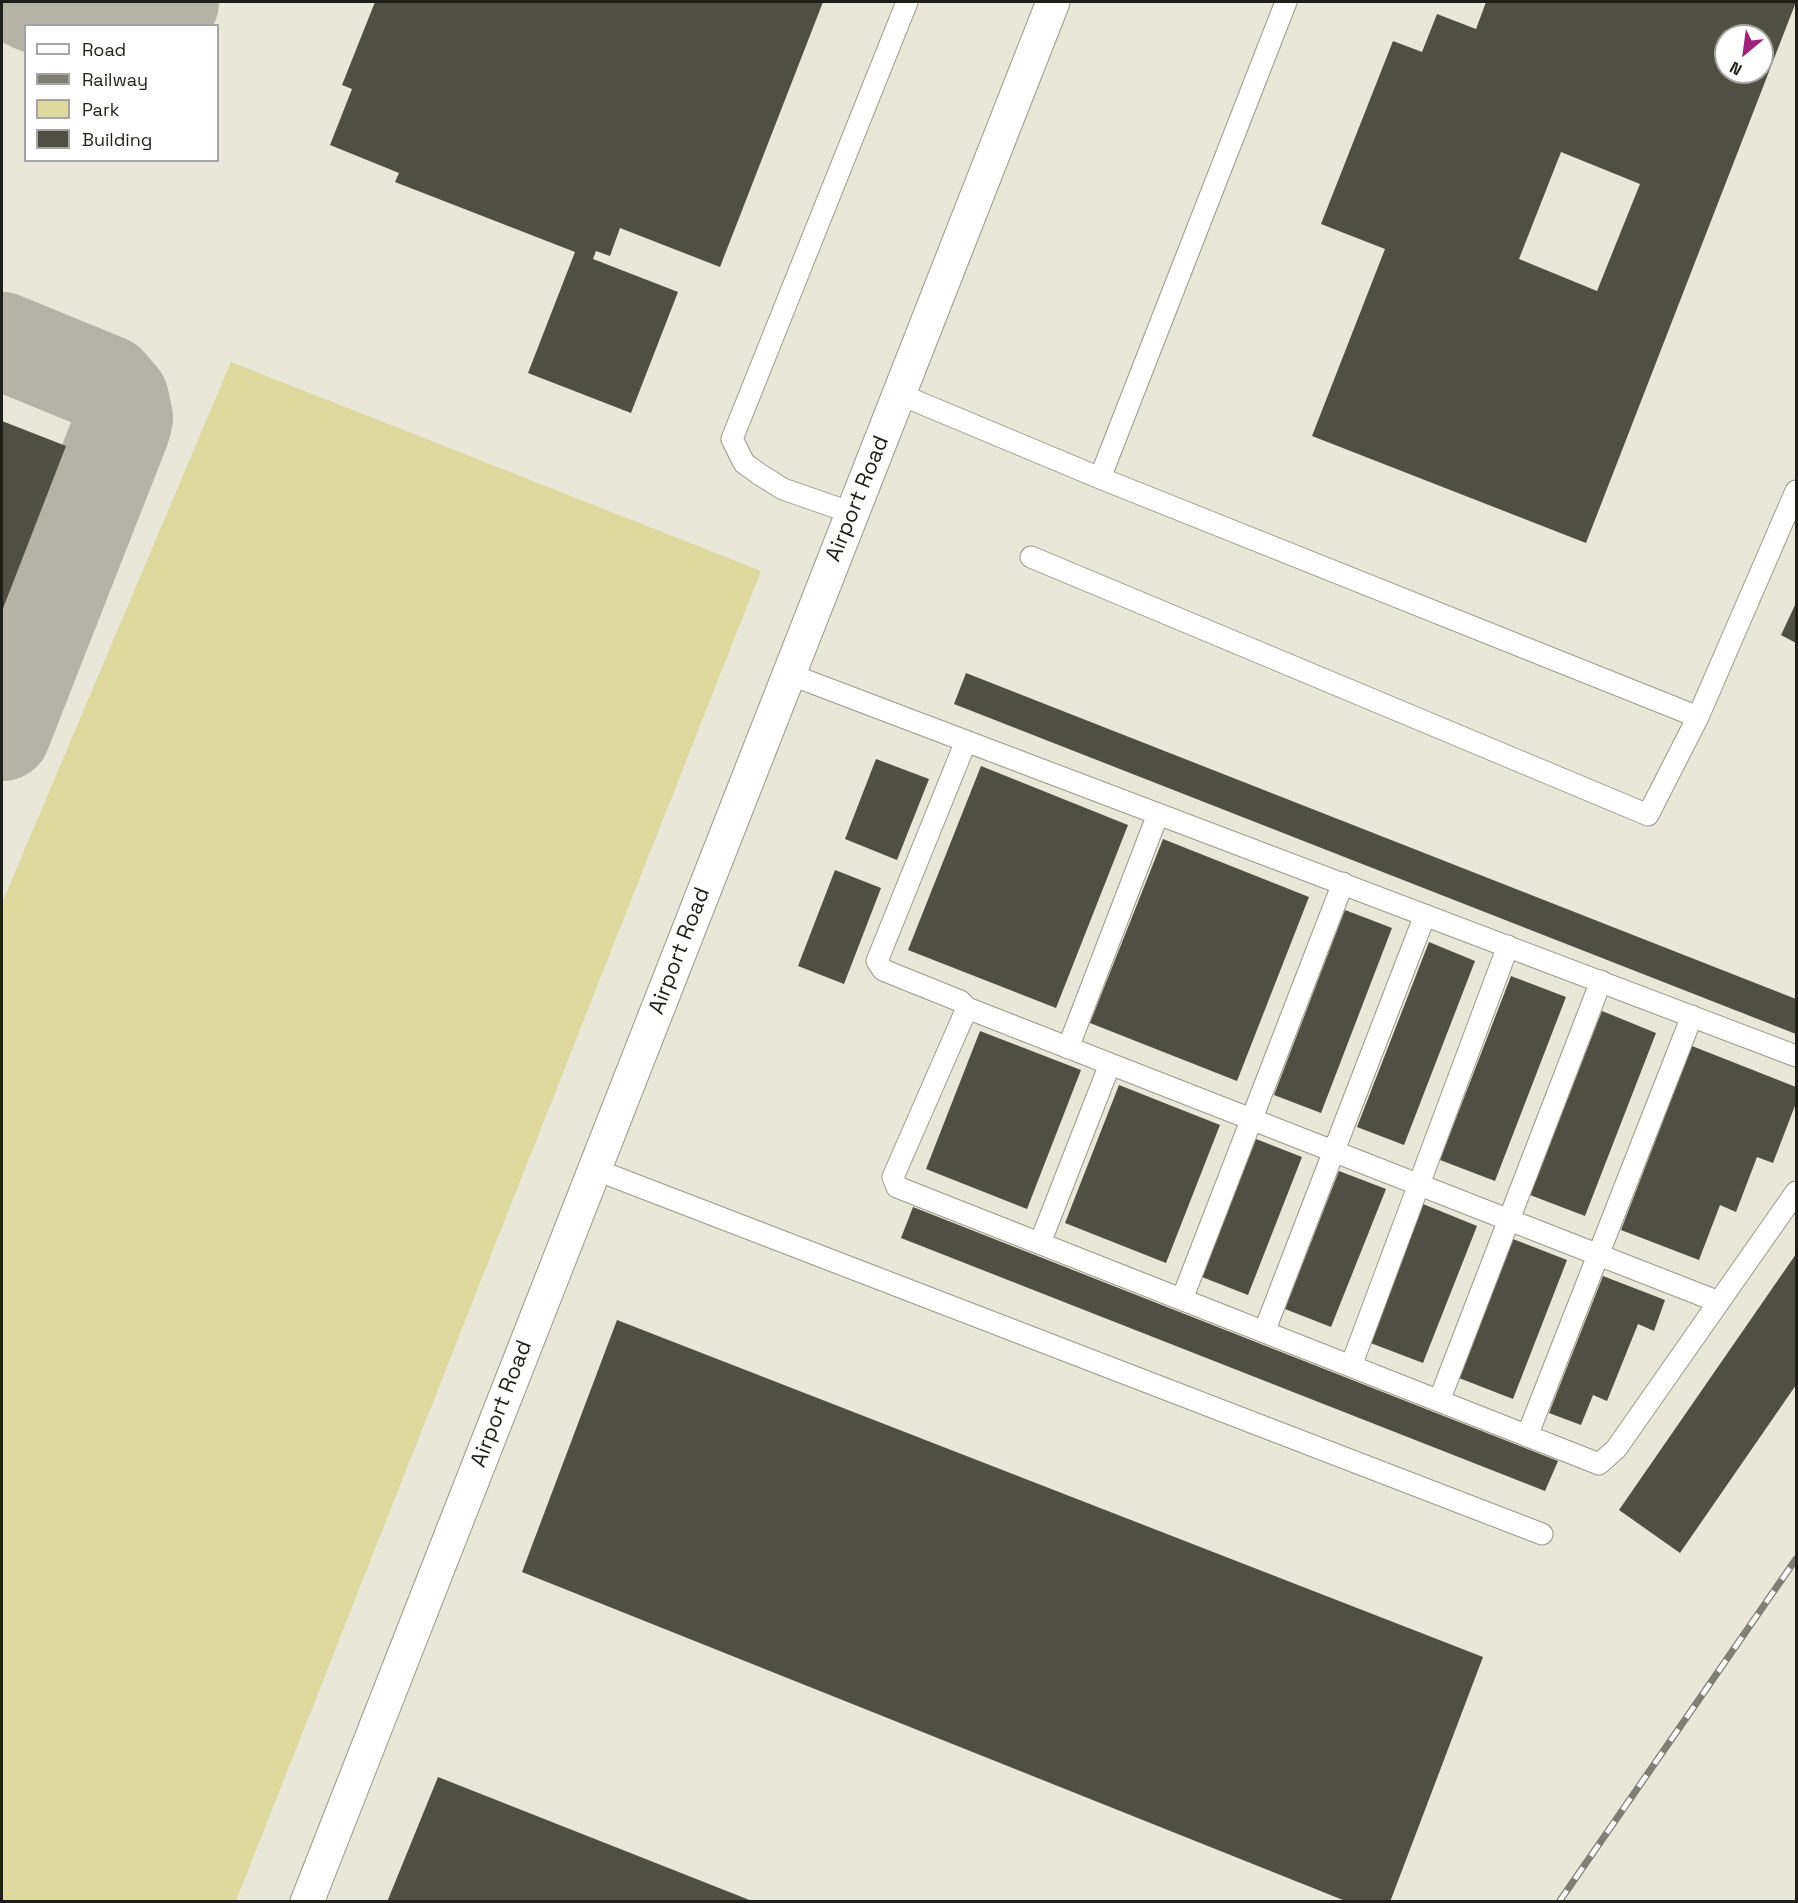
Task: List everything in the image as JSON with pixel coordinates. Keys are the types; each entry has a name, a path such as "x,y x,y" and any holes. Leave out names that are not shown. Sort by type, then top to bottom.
{"street":[{"name":"Airport Road","path":"307,1902 1053,2"}],"lane":[{"path":"852,513 783,489 744,463 732,439 907,2"},
{"path":"1100,478 1286,2"},
{"path":"899,394 1100,478 1698,717"},
{"path":"1031,557 1648,815 1698,717 1797,491"},
{"path":"789,674 1797,1056"},
{"path":"966,741 877,961 883,970 960,1000 967,1008 1719,1302"},
{"path":"1068,1048 1158,814"},
{"path":"1182,1299 1342,884"},
{"path":"1264,1332 1425,915"},
{"path":"1351,1366 1508,946"},
{"path":"1439,1401 1601,981"},
{"path":"967,1008 893,1177 897,1187 1599,1464 1616,1449 1797,1192"},
{"path":"1527,1436 1692,1016"},
{"path":"1040,1243 1110,1064"},
{"path":"594,1169 1542,1534"}],"green space":[{"path":"231,362 761,571 236,1901 2,1901 2,903"}],"building":[{"path":"375,2 823,2 720,267 620,228 610,256 596,251 593,259 678,292 631,413 528,373 575,252 395,182 399,173 330,145 352,89 342,85"},
{"path":"1486,2 1796,2 1774,59 1774,24 1714,24 1714,84 1764,84 1586,543 1312,436 1385,249 1321,224 1393,41 1422,52 1437,14 1476,29","holes":["1561,152 1640,184 1597,291 1519,259"]},
{"path":"2,421 66,446 2,611"},
{"path":"1796,603 1796,643 1781,635"},
{"path":"966,673 1796,999 1796,1034 954,704"},
{"path":"876,759 929,779 897,860 845,839"},
{"path":"981,766 1128,825 1056,1008 908,950"},
{"path":"1163,839 1309,897 1237,1081 1090,1023"},
{"path":"835,870 881,888 844,984 798,966"},
{"path":"1345,910 1392,928 1321,1113 1274,1095"},
{"path":"1429,942 1475,961 1404,1145 1357,1127"},
{"path":"1511,976 1566,997 1495,1181 1440,1160"},
{"path":"1602,1011 1656,1033 1585,1216 1530,1195"},
{"path":"980,1031 1081,1070 1027,1209 926,1169"},
{"path":"1692,1046 1796,1087 1796,1103 1773,1163 1757,1157 1736,1212 1720,1205 1699,1260 1621,1230"},
{"path":"1119,1085 1220,1125 1166,1263 1065,1223"},
{"path":"1256,1139 1302,1157 1248,1295 1202,1277"},
{"path":"1339,1171 1386,1189 1331,1327 1285,1309"},
{"path":"1423,1204 1477,1226 1423,1363 1368,1342"},
{"path":"913,1207 1558,1461 1545,1491 901,1238"},
{"path":"1513,1239 1567,1260 1513,1399 1459,1378"},
{"path":"1796,1254 1796,1385 1680,1553 1619,1510"},
{"path":"1603,1276 1665,1300 1654,1331 1638,1324 1607,1401 1593,1395 1581,1425 1549,1413"},
{"path":"617,1320 1483,1657 1390,1902 1348,1902 522,1572"},
{"path":"438,1777 752,1901 752,1902 387,1902"}],"taxiway":[{"path":"31,2 88,24"},
{"path":"156,24 161,20 170,2"},
{"path":"2,341 107,384 120,399 124,418 2,732"}],"railway":[{"path":"1559,1902 1796,1559"}]}
